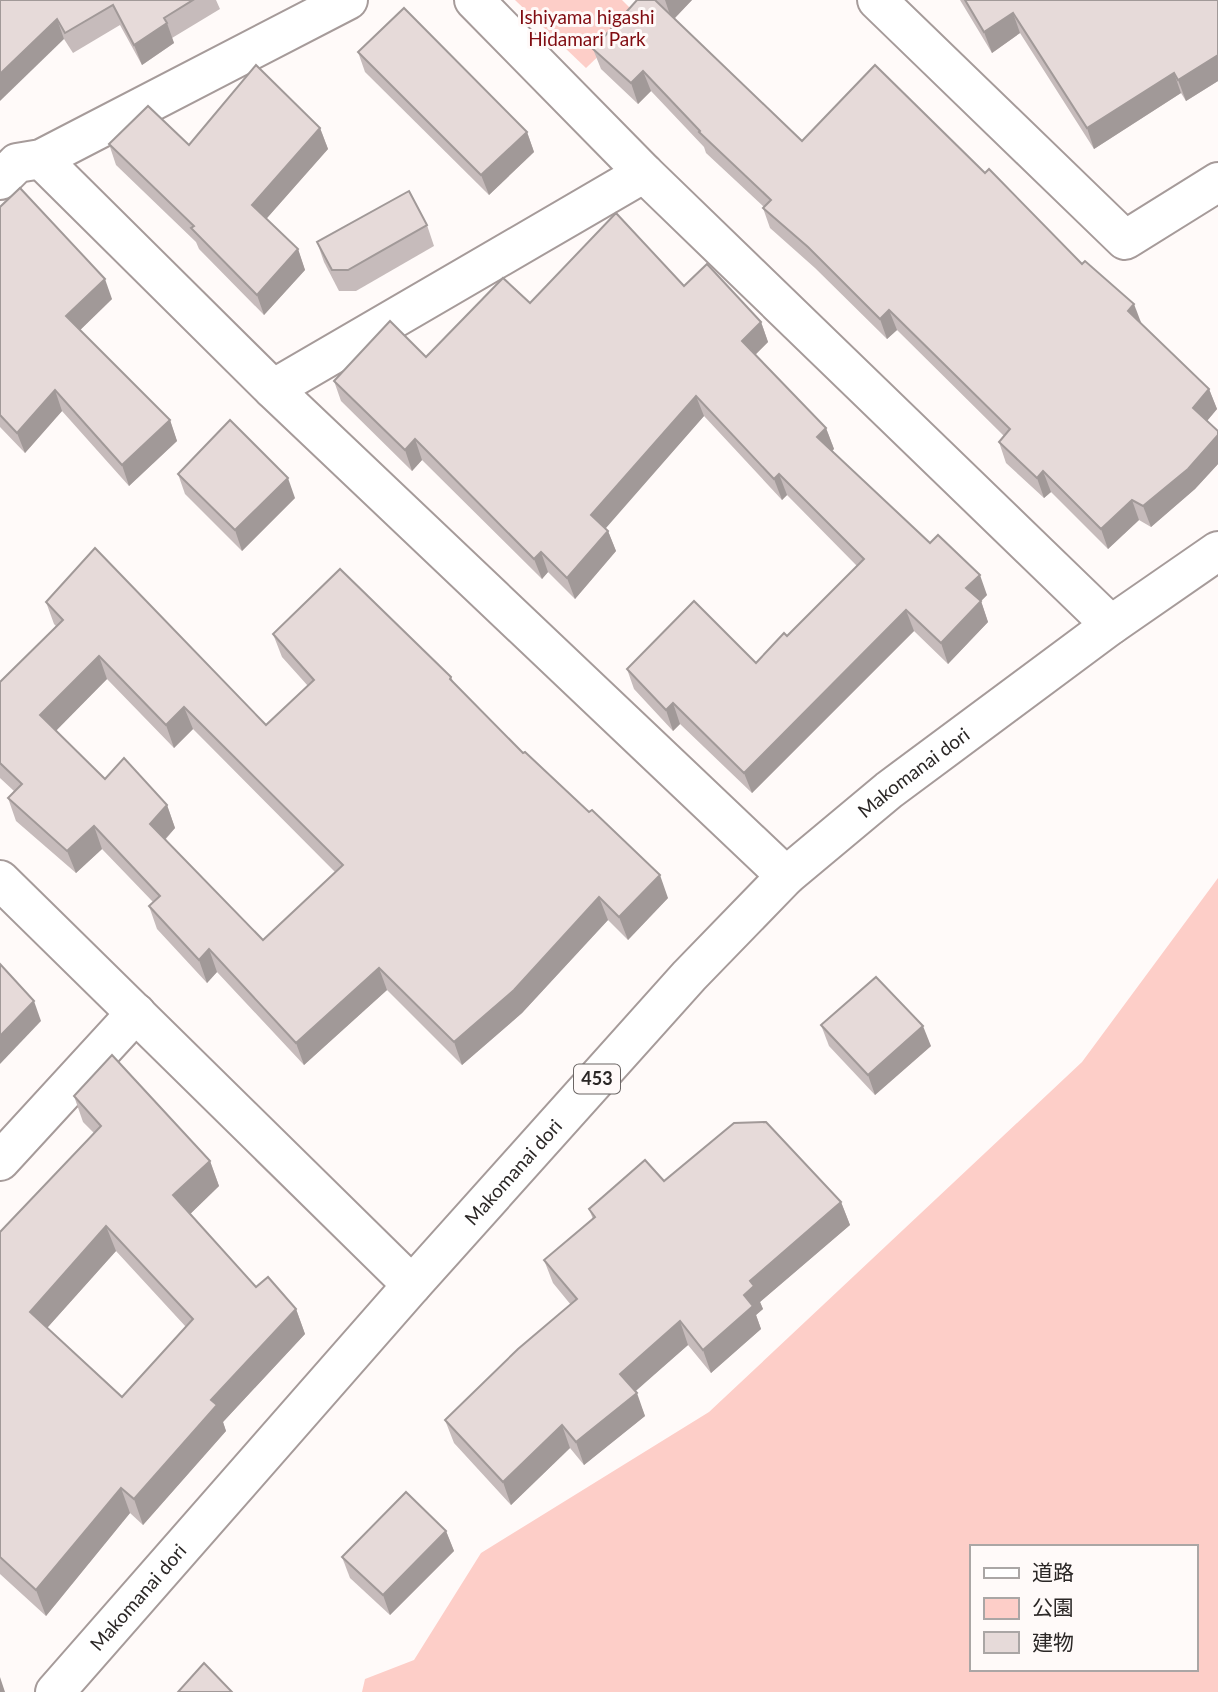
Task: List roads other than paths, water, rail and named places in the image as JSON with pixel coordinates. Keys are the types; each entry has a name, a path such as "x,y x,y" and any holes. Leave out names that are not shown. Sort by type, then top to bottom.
{"main road":[{"path":"474,0 643,173 1111,625"},
{"path":"877,0 1125,240 1218,182"},
{"path":"0,180 17,163 41,159 326,4"},
{"path":"41,159 273,389 786,876"},
{"path":"273,389 643,173"},
{"name":"Makomanai dori","path":"55,1692 412,1285 689,976 786,876 889,790 1111,625 1218,551"},
{"path":"0,880 412,1285"},
{"path":"0,1161 136,1013"}],"park label":[{"name":"Ishiyama higashi Hidamari Park","path":"587,28"}]}
